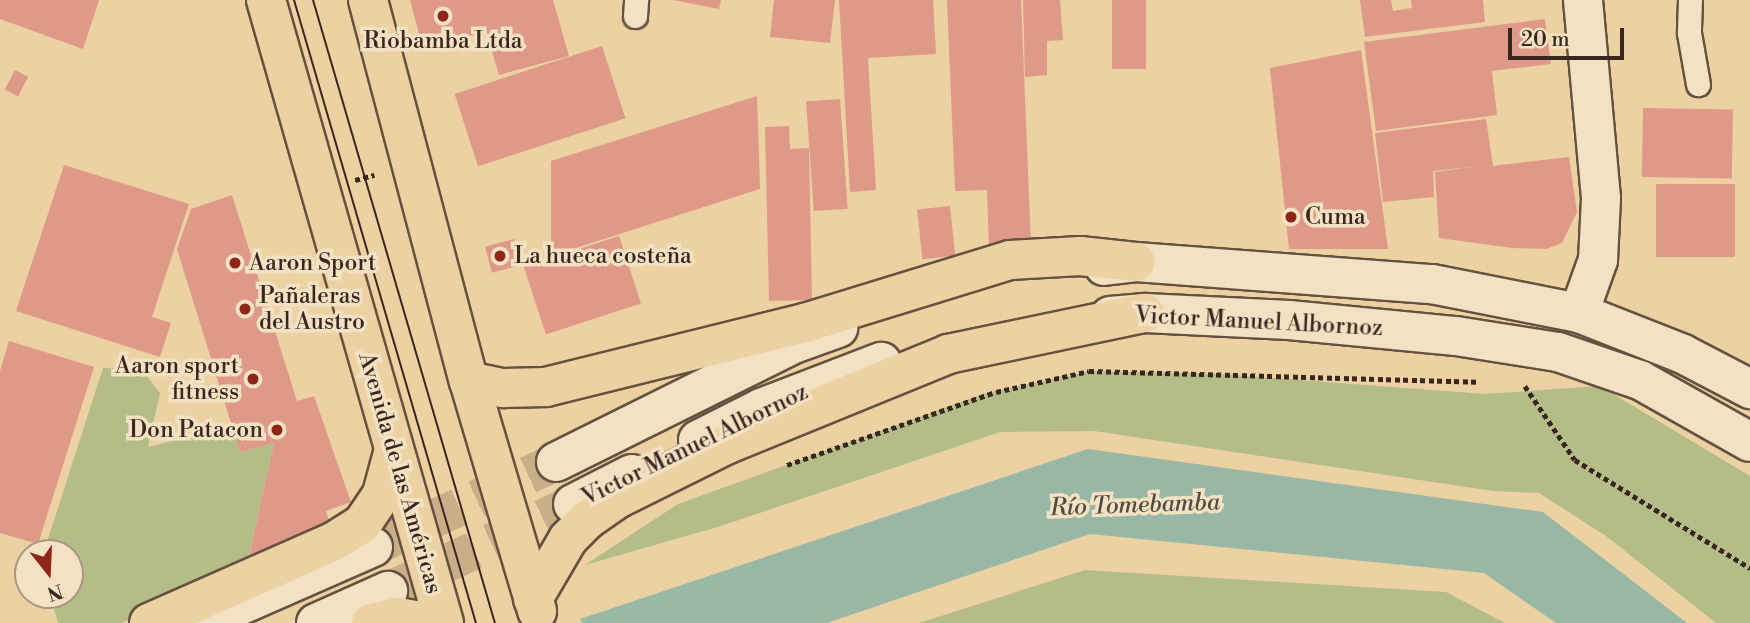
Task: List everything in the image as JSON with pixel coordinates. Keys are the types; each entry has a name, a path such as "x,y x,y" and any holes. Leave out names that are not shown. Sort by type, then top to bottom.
{"main road":[{"name":"Avenida de las Américas","path":"266,0 444,623"},
{"path":"368,0 469,381 537,609"},
{"path":"1579,313 1598,260 1601,198 1583,0"},
{"path":"469,381 503,388 546,387 805,323 1010,260 1080,256 1136,262"},
{"name":"Victor Manuel Albornoz","path":"556,462 796,343 870,317 992,281 1136,262 1432,284 1579,313 1683,354 1750,389"},
{"path":"537,609 568,539 587,520 619,498 728,444 948,354 1145,313"},
{"name":"Victor Manuel Albornoz","path":"573,504 761,408 912,349 1000,326 1145,313 1289,320 1457,336 1558,352 1640,380 1750,442"},
{"path":"149,623 333,542 362,524 382,494 394,453"},
{"path":"200,623 373,547"},
{"path":"316,623 380,607 398,617 431,623"}],"lane":[{"path":"1689,0 1698,84"}],"path":[{"path":"319,191 411,163"},
{"path":"776,469 996,392 1089,371 1482,382"},
{"path":"1536,383 1523,382 1574,460 1750,568"}],"green space":[{"path":"103,368 142,370 160,393 148,447 232,426 240,452 274,443 250,550 257,569 121,623 58,623 54,609 84,609 84,539 48,539"},
{"path":"1089,371 1220,374 1485,394 1600,386 1750,476 1750,623 1716,623 1606,536 1539,493 1493,491 1094,431 1000,432 721,526 585,565 678,504 983,394"},
{"path":"1085,570 1446,592 1505,623 919,623"}],"water":[{"name":"Río Tomebamba","path":"1088,449 1543,512 1687,623 1556,623 1484,573 1090,534 827,623 582,623 580,619"}],"building":[{"path":"0,0 99,0 83,49 0,19"},
{"path":"410,0 553,0 569,56 499,75 486,31 423,49"},
{"path":"673,0 721,0 719,9"},
{"path":"774,0 835,0 830,43 770,37"},
{"path":"839,0 933,0 936,54 868,58 876,190 850,192"},
{"path":"947,0 1021,0 1031,245 989,247 987,190 955,191"},
{"path":"1023,0 1060,0 1063,40 1047,41 1047,75 1025,77"},
{"path":"1112,0 1146,0 1146,69 1112,69"},
{"path":"1360,0 1391,0 1393,11 1412,8 1411,0 1483,0 1485,22 1365,37"},
{"path":"1545,19 1551,64 1492,71 1497,115 1376,131 1364,42"},
{"path":"602,46 625,118 478,166 455,94"},
{"path":"1361,50 1388,249 1289,249 1270,68"},
{"path":"15,70 28,77 18,96 5,89"},
{"path":"757,96 760,189 551,256 551,161"},
{"path":"840,99 848,209 814,211 806,101"},
{"path":"1643,108 1733,110 1732,179 1642,177"},
{"path":"1486,119 1493,166 1569,157 1577,212 1562,243 1546,249 1512,248 1439,238 1435,172 1478,166 1433,171 1434,197 1383,202 1375,133"},
{"path":"789,126 790,149 809,148 812,300 769,301 765,127"},
{"path":"64,165 189,204 152,317 171,323 160,357 16,311"},
{"path":"1656,184 1735,184 1735,257 1656,257"},
{"path":"232,195 297,401 314,396 351,502 326,511 333,535 257,569 250,551 274,443 240,452 177,249 191,209"},
{"path":"950,206 955,256 922,259 917,209"},
{"path":"619,236 641,304 546,334 524,267"},
{"path":"514,239 521,265 492,273 485,247"},
{"path":"9,341 94,367 40,539 21,539 0,533 0,371"}],"tunnel":[{"path":"373,547 556,462"},
{"path":"388,591 573,504"}],"tram line":[{"path":"294,0 476,623"},
{"path":"313,0 495,623"}],"place":[{"name":"Riobamba Ltda","path":"443,16"},
{"name":"Cuma","path":"1291,217"},
{"name":"La hueca costeña","path":"500,256"},
{"name":"Aaron Sport","path":"235,263"},
{"name":"Pañaleras del Austro","path":"245,309"},
{"name":"Aaron sport fitness","path":"253,379"},
{"name":"Don Patacon","path":"277,430"}]}
